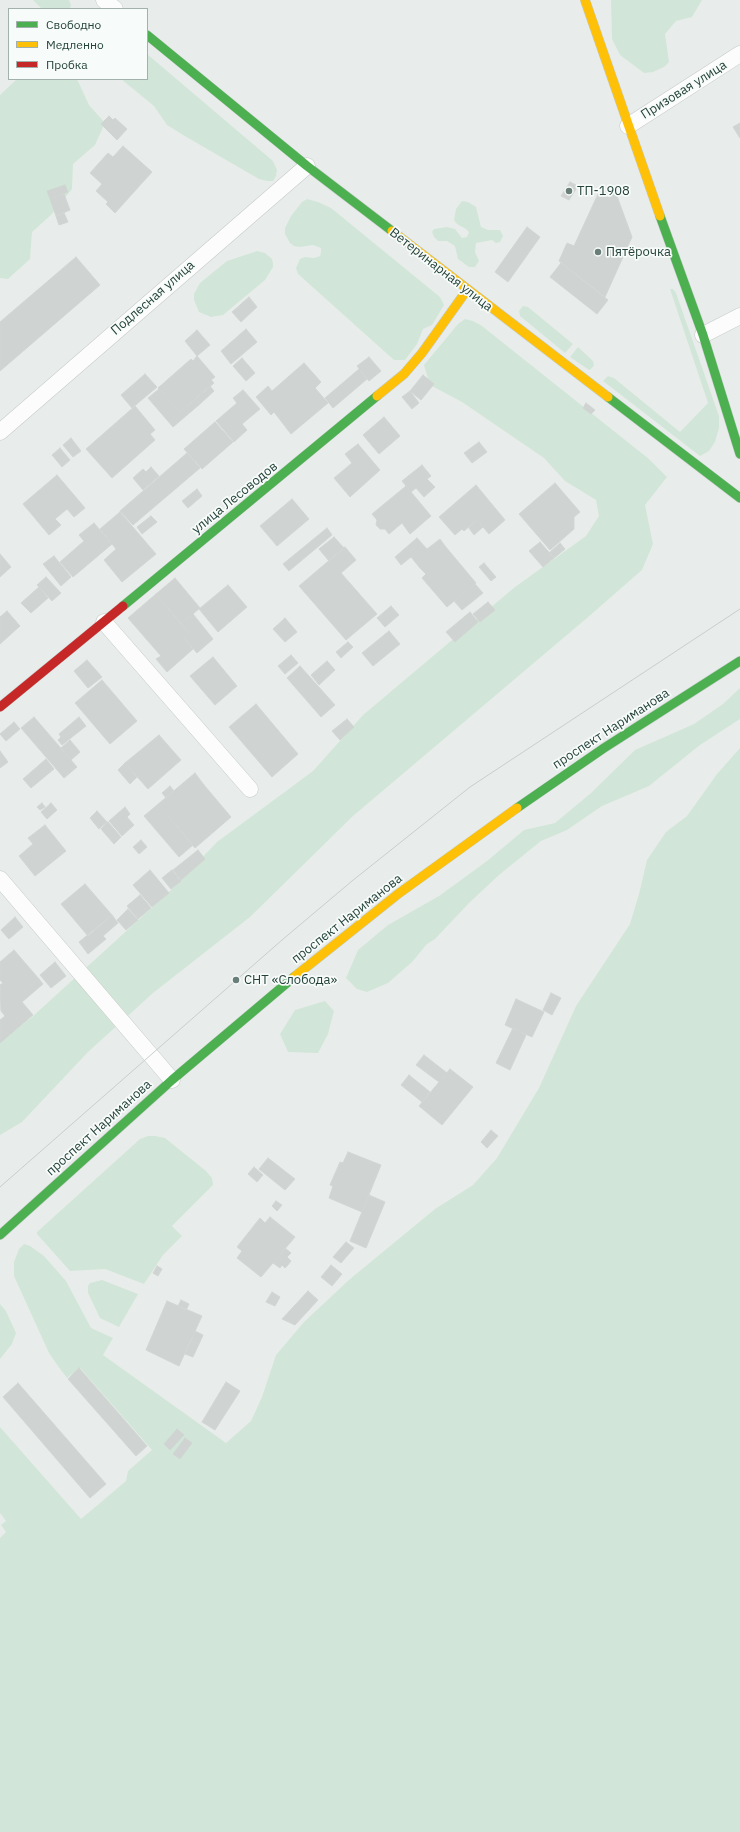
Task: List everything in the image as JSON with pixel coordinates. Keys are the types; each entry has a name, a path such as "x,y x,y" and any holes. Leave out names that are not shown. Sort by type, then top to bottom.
{"street":[{"path":"104,0 114,8"},
{"path":"585,0 703,336 740,454"},
{"name":"Ветеринарная улица","path":"148,36 307,166 740,498"},
{"name":"Призовая улица","path":"628,126 740,54"},
{"name":"Подлесная улица","path":"0,432 307,166"},
{"name":"улица Лесоводов","path":"0,707 404,374 467,290"},
{"path":"703,336 740,316"},
{"path":"104,622 250,789"},
{"name":"проспект Нариманова","path":"0,1235 172,1080 301,971 398,894 604,748 740,661"},
{"path":"0,878 172,1080"}],"green space":[{"path":"33,0 69,0 71,5 70,8 41,8"},
{"path":"611,0 702,0 692,17 676,21 665,34 669,62 664,67 653,72 644,73 620,55 612,39"},
{"path":"148,55 273,161 277,170 273,181 259,179 167,125 154,106 122,80 148,80"},
{"path":"16,80 77,80 89,105 105,123 95,145 73,164 72,189 51,215 32,232 30,259 8,279 0,278 0,95"},
{"path":"307,199 331,208 440,297 444,305 432,325 423,329 417,344 405,360 394,360 298,274 296,268 300,259 305,257 314,258 320,256 321,252 321,248 313,245 300,247 294,246 290,243 285,234 285,228 291,216 302,202"},
{"path":"462,201 468,202 476,207 481,227 488,230 500,230 503,236 500,242 496,243 492,240 476,243 475,252 479,261 475,267 469,267 458,259 455,246 447,241 438,241 432,232 434,229 447,227 455,229 462,238 467,237 469,232 457,224 454,220 456,209"},
{"path":"257,251 265,253 272,259 273,267 265,280 223,315 211,317 199,312 194,300 194,294 200,283 227,261"},
{"path":"670,289 673,289 676,293 719,416 719,428 715,442 709,451 700,456 603,381 608,376 614,378 680,432 708,403"},
{"path":"523,306 528,307 573,344 565,353 520,316 519,311"},
{"path":"465,319 482,326 649,459 667,477 645,505 653,544 642,570 353,816 250,917 153,993 88,1052 22,1122 0,1135 0,1042 32,1017 168,893 217,842 313,771 363,715 515,587 586,536 599,516 596,500 565,481 544,458 462,402 430,385 424,365 458,324"},
{"path":"578,347 593,361 594,365 591,369 589,370 570,357"},
{"path":"740,688 740,719 700,745 649,786 602,806 567,830 541,841 499,875 469,903 435,939 427,944 412,962 388,983 367,992 357,989 346,978 358,950 388,925 439,896 487,861 524,830 555,823 591,793 635,750 694,724 723,704"},
{"path":"740,748 740,1832 0,1832 0,1538 6,1532 1,1525 6,1521 0,1513 0,1427 81,1519 126,1481 128,1471 152,1450 80,1368 67,1378 49,1353 14,1276 14,1262 19,1249 24,1244 30,1246 44,1256 66,1281 91,1328 113,1338 103,1355 226,1443 251,1421 262,1397 276,1355 304,1322 350,1279 435,1209 473,1185 497,1158 539,1088 576,1006 630,924 647,860 666,832 687,816 717,774"},
{"path":"325,1001 334,1011 328,1034 318,1053 288,1052 280,1034 295,1010"},
{"path":"148,1136 165,1138 206,1171 212,1178 213,1185 172,1226 182,1236 163,1255 144,1284 105,1269 70,1271 37,1234 37,1232 140,1139"},
{"path":"102,1280 138,1294 119,1327 100,1318 88,1293 88,1286 90,1283"},
{"path":"0,1304 6,1311 16,1333 12,1344 0,1359"}],"building":[{"path":"109,116 113,120 115,118 127,129 117,140 101,124"},
{"path":"740,123 740,138 733,127"},
{"path":"123,146 152,172 115,213 106,204 108,202 96,191 102,184 90,173 108,153 113,157"},
{"name":"ТП-1908","path":"570,182 578,186 569,200 561,196"},
{"path":"65,185 68,192 50,199 47,191"},
{"path":"614,188 632,237 605,297 559,261 567,243 574,246 598,194"},
{"path":"64,194 70,210 56,216 50,199"},
{"path":"64,213 68,222 59,225 56,216"},
{"path":"527,227 540,237 508,282 495,272"},
{"path":"76,257 100,285 0,371 0,322"},
{"path":"561,263 608,300 597,314 550,277"},
{"path":"249,297 257,307 241,322 232,312"},
{"path":"246,329 257,342 231,364 221,351"},
{"path":"197,330 210,345 197,356 185,341"},
{"path":"197,356 215,377 211,380 214,383 180,412 158,388 191,359 193,361"},
{"path":"369,357 381,371 369,381 357,366"},
{"path":"242,358 255,373 246,381 233,366"},
{"path":"304,363 321,382 315,388 328,403 291,434 274,412 271,415 256,397 268,386 272,391"},
{"path":"359,369 367,379 333,408 325,398"},
{"path":"145,374 157,387 132,408 121,395"},
{"path":"423,375 434,384 421,400 410,391"},
{"path":"210,386 214,391 200,404 195,399"},
{"path":"159,389 180,412 195,399 200,404 173,427 148,398"},
{"path":"243,390 260,409 242,424 247,430 234,442 216,421 237,403 233,398"},
{"path":"410,391 419,403 412,409 402,397"},
{"path":"586,403 595,410 591,414 583,408"},
{"path":"135,406 155,430 150,434 155,440 112,478 86,449"},
{"path":"384,417 400,436 379,454 363,435"},
{"path":"215,422 233,442 202,469 184,449"},
{"path":"71,438 81,451 73,457 63,445"},
{"path":"479,442 487,452 472,463 464,453"},
{"path":"358,444 380,470 350,497 334,478 352,463 345,454"},
{"path":"60,448 70,460 62,467 52,455"},
{"path":"187,453 200,468 133,525 120,511"},
{"path":"422,465 431,476 427,479 435,487 424,497 416,488 411,492 402,481"},
{"path":"151,467 159,476 143,490 133,478 143,469 146,472"},
{"path":"57,475 85,508 74,517 67,509 55,519 61,525 49,535 23,504"},
{"path":"555,483 580,512 574,517 574,529 550,550 519,514"},
{"path":"476,485 505,520 489,534 477,520 464,531 462,529 455,535 439,517"},
{"path":"406,486 431,516 410,534 402,523 389,534 385,529 380,529 376,525 377,520 372,514"},
{"path":"197,489 202,496 188,508 182,501"},
{"path":"292,499 309,519 277,546 260,526"},
{"path":"120,512 156,554 122,582 104,560 116,549 100,529"},
{"path":"151,516 157,522 142,534 137,527"},
{"path":"477,520 483,527 474,535 469,528"},
{"path":"94,523 112,544 73,577 60,562 84,541 79,535"},
{"path":"327,528 332,535 289,571 283,564"},
{"path":"334,537 344,548 329,561 319,549"},
{"path":"417,538 427,549 440,539 445,546 420,568 411,557 401,565 395,557"},
{"path":"540,542 554,558 543,567 529,551"},
{"path":"560,543 565,549 554,558 549,553"},
{"path":"445,546 476,583 447,607 422,578 426,574 420,568"},
{"path":"345,547 356,560 341,573 377,614 346,640 299,586"},
{"path":"0,554 11,567 0,577"},
{"path":"54,556 71,577 61,586 43,564"},
{"path":"484,563 496,577 491,581 479,567"},
{"path":"46,577 61,593 52,601 37,585"},
{"path":"175,578 200,608 181,624 156,594"},
{"path":"475,584 483,593 462,610 454,601"},
{"path":"228,585 247,607 218,632 199,609"},
{"path":"39,587 48,598 31,613 21,603"},
{"path":"156,594 189,633 184,638 193,649 167,672 156,659 161,656 128,618"},
{"path":"488,602 495,610 480,622 473,614"},
{"path":"391,606 399,615 385,627 377,618"},
{"path":"7,611 20,626 0,644 0,617"},
{"path":"470,612 478,622 455,642 446,632"},
{"path":"193,614 213,639 197,653 184,638 189,633 181,624"},
{"path":"285,618 297,632 285,642 273,629"},
{"path":"389,631 400,644 373,666 362,653"},
{"path":"348,642 353,647 341,658 336,652"},
{"path":"291,655 298,663 285,674 278,666"},
{"path":"213,657 237,686 215,705 190,676"},
{"path":"87,660 102,677 88,688 74,671"},
{"path":"327,661 335,670 319,685 311,675"},
{"path":"300,666 335,705 321,717 287,678"},
{"path":"102,680 137,721 110,744 75,703"},
{"path":"256,704 298,754 272,777 229,727"},
{"path":"34,717 77,767 64,778 21,728"},
{"path":"79,717 86,726 62,745 58,740 61,737 59,734"},
{"path":"347,719 354,727 340,740 332,731"},
{"path":"14,722 20,729 6,741 0,734"},
{"path":"159,735 181,760 148,789 125,763"},
{"path":"70,740 80,752 71,760 61,748"},
{"path":"0,751 8,762 0,768"},
{"path":"46,759 54,769 31,788 23,779"},
{"path":"125,763 137,777 130,784 118,770"},
{"path":"195,773 204,785 168,816 193,845 179,857 144,816"},
{"path":"204,785 231,817 195,848 168,816"},
{"path":"170,786 174,791 166,798 162,793"},
{"path":"42,803 45,807 40,810 37,807"},
{"path":"51,803 57,810 47,819 41,812"},
{"path":"125,807 130,814 127,817 134,825 122,836 109,821"},
{"path":"97,811 107,822 99,829 90,818"},
{"path":"108,822 121,837 114,844 101,829"},
{"path":"45,825 66,851 35,876 19,856 33,844 28,838"},
{"path":"141,840 147,847 139,854 133,847"},
{"path":"198,850 205,859 181,880 173,870"},
{"path":"150,870 169,893 152,907 133,885"},
{"path":"172,870 181,881 171,889 162,878"},
{"path":"85,884 112,915 88,936 61,904"},
{"path":"140,895 151,908 138,919 127,906"},
{"path":"128,909 138,920 126,930 117,920"},
{"path":"112,915 118,923 103,936 106,939 88,954 79,942"},
{"path":"15,917 23,927 9,939 1,930"},
{"path":"14,950 39,979 1,1011 0,985 3,983 0,980 0,962"},
{"path":"55,962 66,976 51,988 40,975"},
{"path":"39,979 43,984 22,1002 33,1015 0,1043 0,1020 5,1016 1,1011"},
{"path":"551,993 561,998 552,1015 543,1010"},
{"path":"516,999 544,1012 532,1037 505,1025"},
{"path":"513,1028 526,1035 510,1070 496,1063"},
{"path":"424,1055 447,1073 439,1082 416,1065"},
{"path":"450,1069 473,1087 442,1125 419,1106"},
{"path":"409,1075 430,1092 422,1102 401,1085"},
{"path":"491,1130 498,1136 487,1148 481,1142"},
{"path":"348,1152 381,1165 362,1212 329,1198 333,1186 330,1185 340,1162 343,1163"},
{"path":"268,1158 295,1179 285,1190 259,1169"},
{"path":"254,1167 263,1175 257,1182 248,1174"},
{"path":"369,1195 385,1202 366,1248 350,1241"},
{"path":"276,1201 282,1205 277,1211 272,1206"},
{"path":"270,1217 295,1237 261,1277 237,1258 242,1251 237,1247 260,1218 265,1223"},
{"path":"346,1242 354,1248 341,1263 333,1257"},
{"path":"285,1248 291,1253 287,1257 291,1261 288,1265 278,1257"},
{"path":"278,1257 288,1265 285,1268 282,1265 280,1268 273,1263"},
{"path":"331,1265 342,1274 332,1286 321,1277"},
{"path":"157,1266 162,1269 158,1276 153,1273"},
{"path":"308,1291 318,1300 295,1325 282,1319"},
{"path":"272,1292 280,1297 275,1306 266,1302"},
{"path":"181,1300 189,1304 186,1310 178,1306"},
{"path":"167,1301 202,1316 179,1366 146,1350"},
{"path":"195,1331 203,1335 199,1344 191,1341"},
{"path":"191,1341 199,1344 193,1357 185,1354"},
{"path":"79,1368 147,1446 136,1456 68,1379"},
{"path":"226,1382 240,1391 215,1430 202,1422"},
{"path":"18,1383 106,1484 90,1498 3,1397"},
{"path":"177,1429 184,1435 170,1450 164,1444"},
{"path":"185,1438 192,1443 180,1459 173,1454"}],"tram line":[{"path":"0,1187 282,940 352,881 470,787 740,609"}],"traffic: fast":[{"path":"148,36 307,166 392,231"},
{"path":"660,216 703,335 740,454"},
{"path":"123,606 377,396"},
{"path":"608,397 740,498"},
{"path":"517,808 604,748 740,661"},
{"path":"0,1235 172,1080 294,977"}],"traffic: slow":[{"path":"585,0 660,216"},
{"path":"392,231 608,397"},
{"path":"377,396 404,374 422,353 467,290"},
{"path":"294,977 398,894 517,808"}],"traffic: jam":[{"path":"0,707 123,606"}],"place":[{"name":"ТП-1908","path":"569,191"},
{"name":"Пятёрочка","path":"598,252"},
{"name":"СНТ «Слобода»","path":"236,980"}]}
